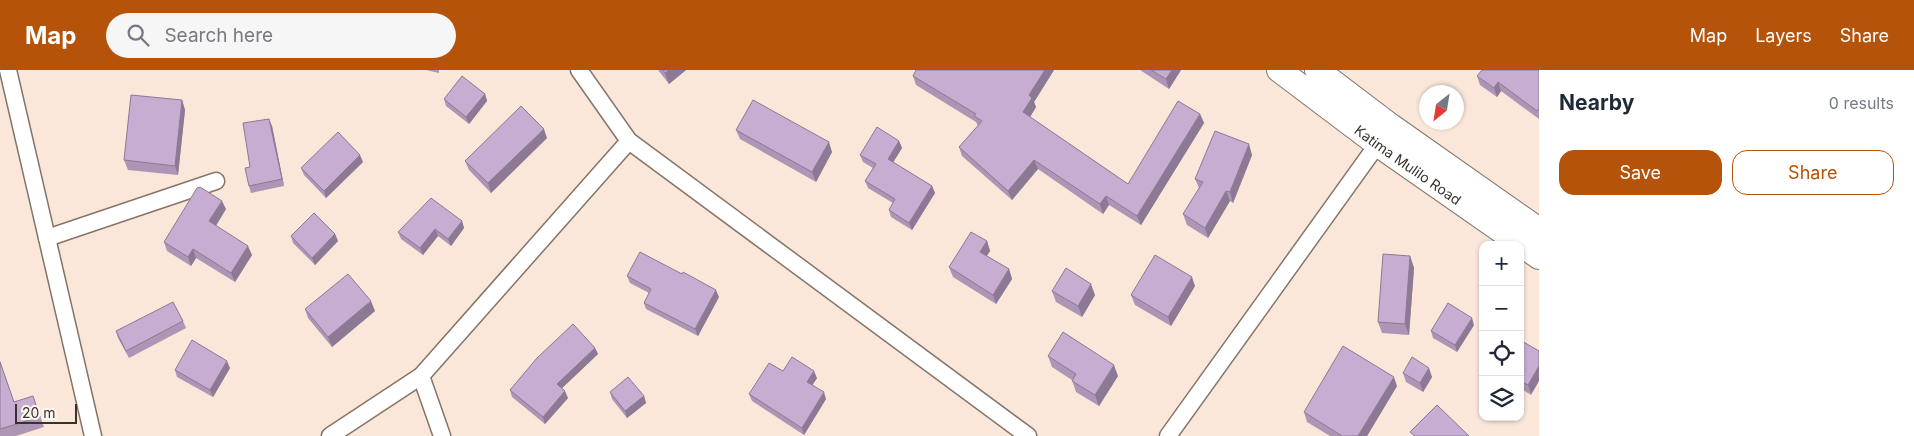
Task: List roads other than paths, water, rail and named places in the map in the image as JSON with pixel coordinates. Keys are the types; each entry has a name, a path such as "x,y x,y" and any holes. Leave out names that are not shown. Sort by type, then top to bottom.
{"main road":[{"name":"Katima Mulilo Road","path":"1279,70 1539,230"},
{"name":"Katima Mulilo Road","path":"1317,70 1384,135 1539,258"}],"street":[{"path":"8,70 94,436"},
{"path":"578,70 629,141 1028,436"},
{"path":"1168,436 1384,135"},
{"path":"330,436 421,376 629,141"},
{"path":"47,238 216,181"},
{"path":"421,376 442,436"}]}
